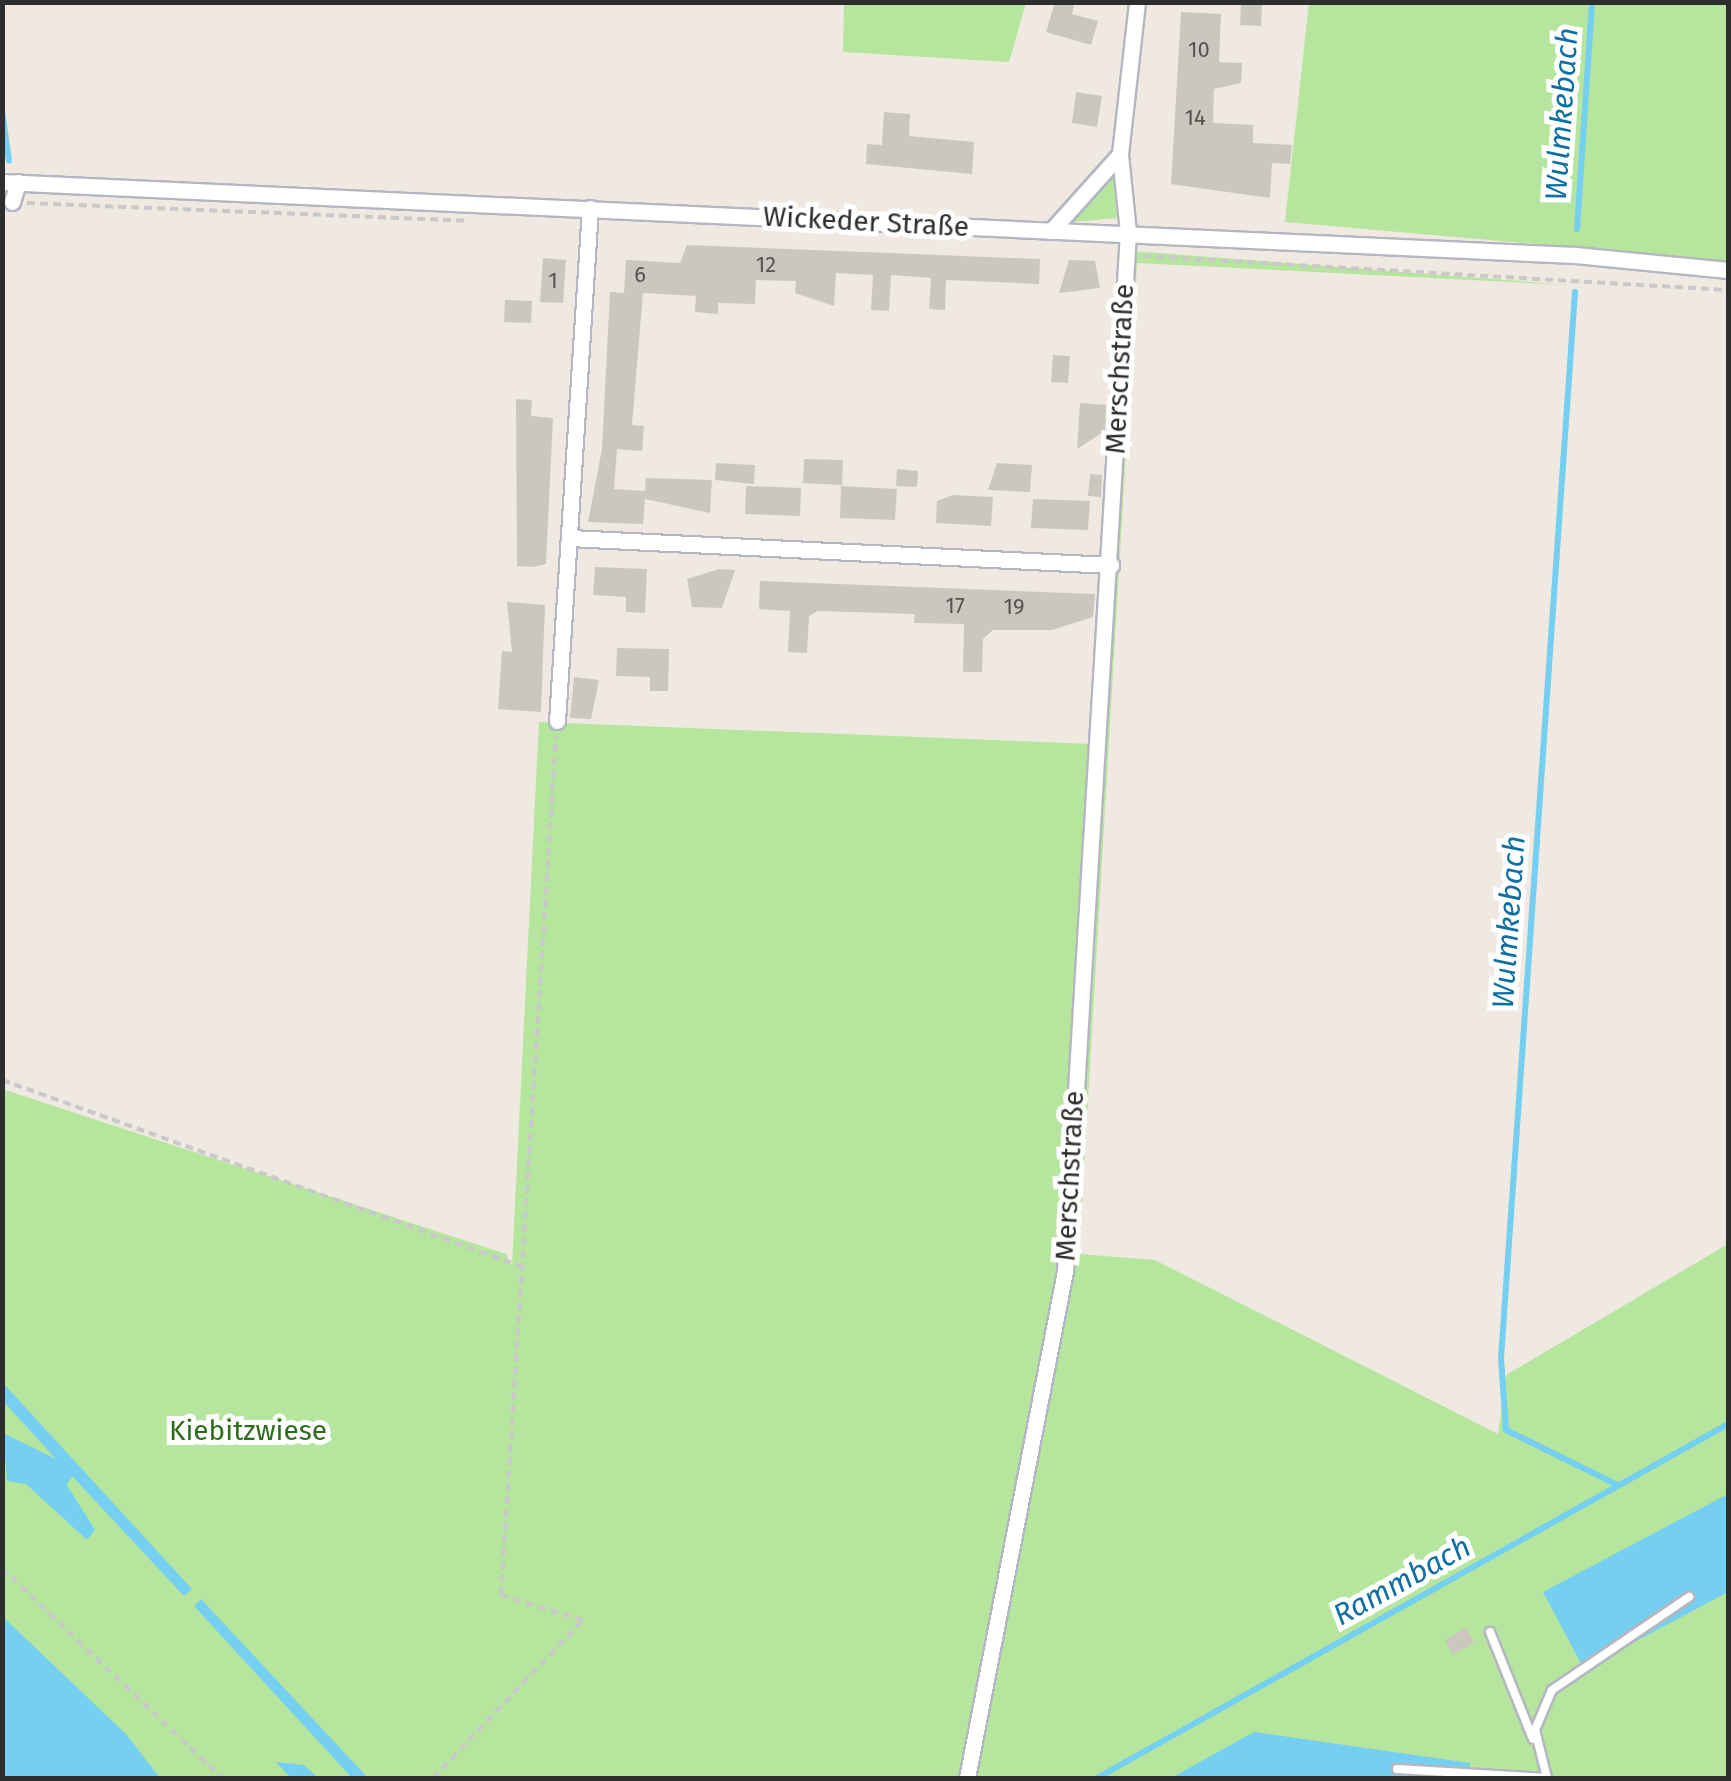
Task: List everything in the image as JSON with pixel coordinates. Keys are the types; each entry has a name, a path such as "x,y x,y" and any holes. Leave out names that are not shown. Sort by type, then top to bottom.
{"street":[{"name":"Merschstraße","path":"967,1778 1065,1271 1111,565 1128,232 1120,154 1137,2"},
{"path":"1052,231 1120,154"},
{"path":"10,182 12,202"},
{"name":"Wickeder Straße","path":"10,182 1128,232 1728,270"},
{"path":"557,721 590,208"},
{"path":"570,538 1111,565"}],"lane":[{"path":"1537,1747 1552,1690 1689,1597"},
{"path":"1397,1768 1547,1778 1490,1632"}],"path":[{"path":"1126,250 1728,290"},
{"path":"434,1778 583,1620 501,1595 526,1268 557,721"},
{"path":"2,1080 526,1268"},
{"path":"2,1568 222,1778"}],"green space":[{"path":"844,2 1026,3 1009,62 843,52"},
{"path":"1309,3 1728,3 1728,261 1285,222"},
{"path":"1111,178 1119,180 1118,218 1072,222"},
{"name":"Kiebitzwiese","path":"1119,250 1570,285 1137,263 1079,1254 1155,1260 1498,1434 1506,1375 1728,1244 1728,1778 71,1778 3,1712 2,1089 506,1254 512,1265 539,722 1092,744"}],"water":[{"path":"3,1383 192,1589 184,1596 72,1476 67,1485 95,1530 87,1540 26,1484 7,1481 3,1433 56,1459 3,1401"},
{"path":"1728,1494 1728,1592 1584,1669 1543,1592"},
{"path":"201,1599 368,1778 352,1778 194,1606"},
{"path":"3,1617 126,1734 160,1778 3,1778"},
{"path":"1254,1732 1470,1763 1470,1773 1492,1778 1171,1778"},
{"path":"276,1762 304,1765 318,1778 291,1778"}],"building":[{"path":"1055,2 1075,2 1072,14 1098,21 1091,45 1046,32"},
{"path":"1241,4 1262,5 1261,26 1240,25"},
{"path":"1181,12 1221,14 1219,62 1242,63 1241,83 1214,89 1213,123 1253,125 1253,143 1292,145 1290,164 1272,163 1270,198 1171,184"},
{"path":"1076,92 1102,96 1097,127 1072,123"},
{"path":"884,112 910,114 909,136 974,142 972,174 866,164 867,144 882,145"},
{"path":"687,245 1040,259 1039,284 946,280 945,310 929,309 931,278 891,275 889,311 871,310 873,275 836,273 834,306 795,293 796,281 756,280 755,304 718,303 718,314 695,312 696,296 643,293 632,425 644,426 642,451 617,449 614,489 645,491 646,478 712,480 710,513 645,499 643,524 588,522 602,449 610,292 624,293 626,260 680,263"},
{"path":"543,258 566,260 563,303 540,302"},
{"path":"1069,260 1095,261 1100,288 1059,293"},
{"path":"505,300 532,301 531,323 504,322"},
{"path":"1053,355 1070,356 1068,383 1051,382"},
{"path":"516,399 532,400 531,416 553,418 546,564 534,567 517,566"},
{"path":"1080,403 1106,405 1105,431 1077,449"},
{"path":"804,459 843,460 842,485 803,483"},
{"path":"716,463 755,465 754,484 715,480"},
{"path":"997,463 1032,465 1030,492 988,490"},
{"path":"897,469 918,471 917,487 896,486"},
{"path":"1090,474 1102,475 1101,497 1088,496"},
{"path":"746,486 801,488 800,516 745,514"},
{"path":"841,486 897,489 895,520 840,518"},
{"path":"953,495 993,497 991,526 936,523 937,501"},
{"path":"1033,499 1090,501 1088,530 1031,528"},
{"path":"595,567 647,569 645,613 626,612 626,597 593,595"},
{"path":"719,569 735,570 722,608 692,607 687,579"},
{"path":"760,581 1095,594 1093,617 1052,630 993,630 983,639 982,672 963,672 964,624 914,623 915,614 818,611 809,616 807,653 788,652 790,611 759,609"},
{"path":"507,602 545,605 541,712 498,709 502,651 512,652"},
{"path":"617,648 669,649 668,691 650,691 650,677 616,676"},
{"path":"574,677 599,680 591,719 570,718"},
{"path":"1466,1628 1474,1642 1453,1655 1445,1640"}],"waterway":[{"name":"Wulmkebach","path":"1577,229 1592,2"},
{"path":"2,111 9,161"},
{"name":"Wulmkebach","path":"1575,292 1501,1358 1506,1430 1618,1485"},
{"name":"Rammbach","path":"1097,1778 1728,1424"}]}
